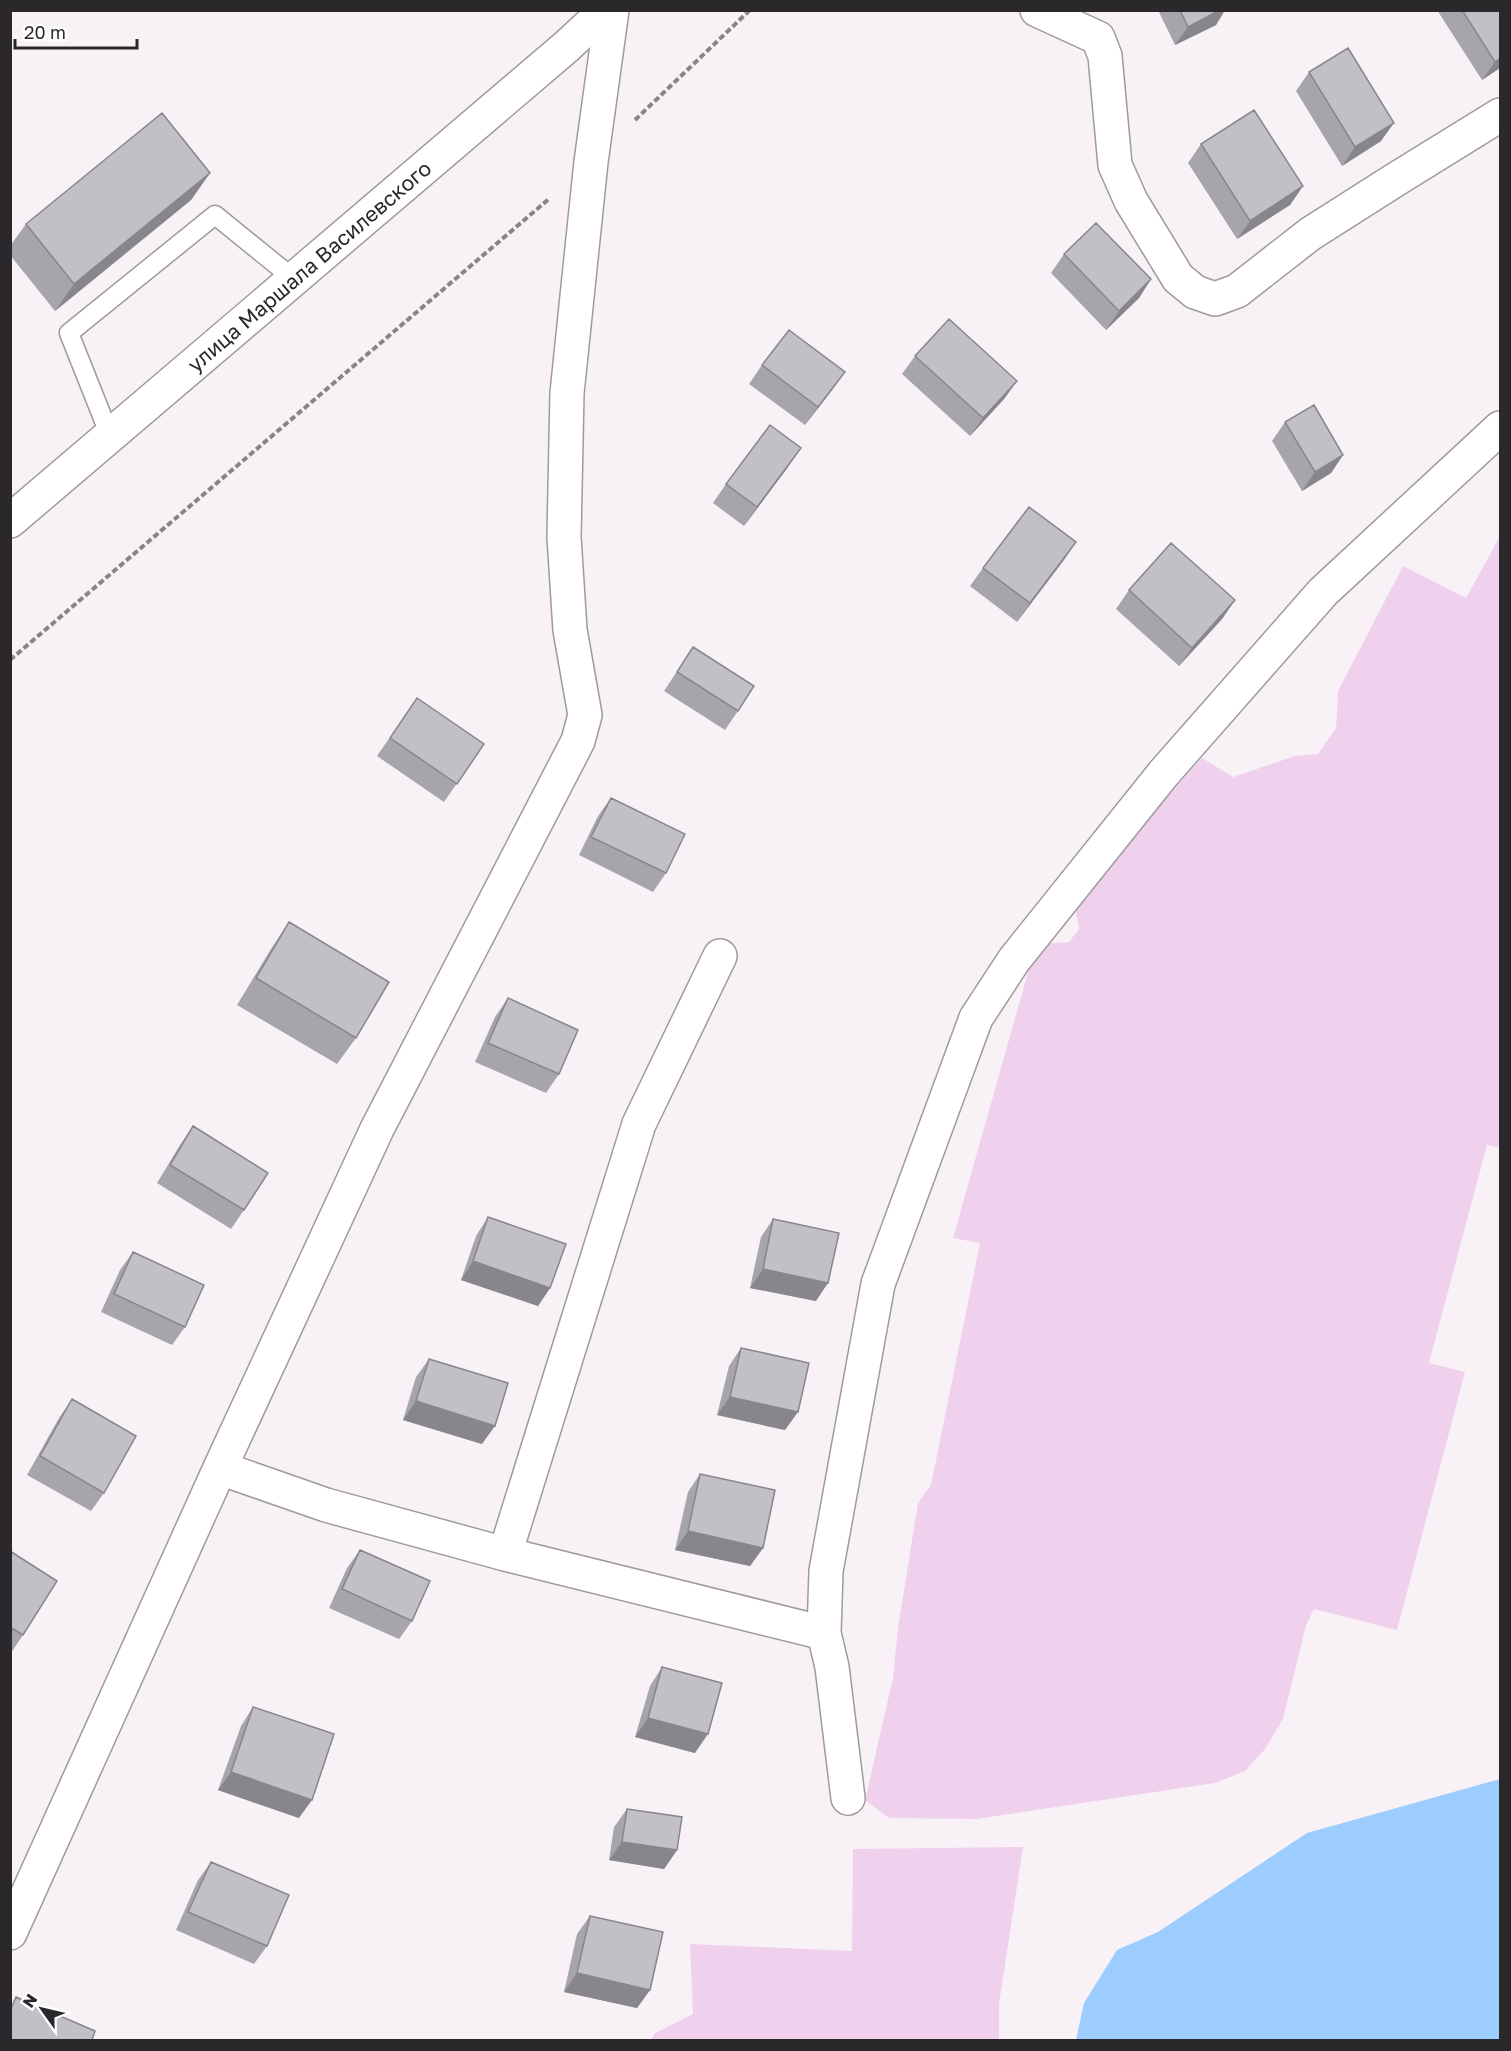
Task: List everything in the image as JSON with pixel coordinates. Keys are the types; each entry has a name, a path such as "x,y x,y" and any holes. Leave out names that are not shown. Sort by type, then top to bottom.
{"street":[{"name":"улица Маршала Василевского","path":"10,521 606,10"},
{"path":"10,1933 220,1468 377,1129 579,741 585,715 570,630 564,537 567,393 591,162 612,10"},
{"path":"1037,10 1098,38 1106,56 1115,165 1127,192 1178,279 1195,292 1215,299 1237,291 1310,234 1500,115"},
{"path":"848,1798 832,1667 824,1633 826,1571 878,1284 976,1018 1014,960 1164,774 1323,592 1500,428"},
{"path":"505,1554 639,1124 720,956"},
{"path":"220,1468 327,1505 505,1554 824,1633"}],"lane":[{"path":"110,436 69,333 215,215 294,279"}],"path":[{"path":"633,122 750,10"},
{"path":"10,660 591,162"}],"shaded area":[{"path":"1500,536 1500,1148 1487,1145 1429,1363 1465,1372 1397,1630 1314,1609 1306,1625 1283,1719 1265,1749 1245,1771 1215,1783 976,1819 889,1818 865,1800 893,1678 898,1628 918,1503 931,1485 980,1243 953,1238 1036,944 1069,942 1079,929 1074,901 1202,758 1233,777 1295,756 1318,754 1336,728 1338,691 1403,566 1466,598"},
{"path":"1023,1847 999,2004 999,2040 651,2040 655,2033 693,2014 690,1944 852,1951 853,1849"}],"water":[{"path":"1500,1779 1500,2040 1076,2040 1084,2003 1117,1950 1158,1932 1307,1833"}],"building":[{"path":"1180,10 1220,10 1188,27"},
{"path":"1462,10 1500,10 1500,58 1495,62"},
{"path":"1348,48 1394,123 1355,147 1309,72"},
{"path":"1254,110 1303,186 1250,221 1201,144"},
{"path":"162,113 210,173 74,284 26,224"},
{"path":"1096,223 1151,279 1119,311 1064,254"},
{"path":"949,319 1017,381 983,418 915,356"},
{"path":"789,330 845,372 818,407 762,365"},
{"path":"1314,405 1343,455 1315,472 1285,422"},
{"path":"770,425 801,448 757,507 726,484"},
{"path":"1029,507 1076,542 1030,603 983,568"},
{"path":"1171,543 1235,600 1192,648 1129,590"},
{"path":"693,647 754,686 738,711 677,672"},
{"path":"417,698 484,744 457,784 390,738"},
{"path":"611,798 685,834 666,873 591,837"},
{"path":"289,922 389,982 356,1038 256,978"},
{"path":"508,998 578,1030 559,1074 488,1043"},
{"path":"193,1126 268,1173 244,1210 170,1165"},
{"path":"488,1217 566,1244 550,1288 473,1261"},
{"path":"773,1219 839,1233 828,1283 763,1269"},
{"path":"133,1252 204,1285 185,1327 114,1294"},
{"path":"741,1348 809,1363 798,1412 730,1397"},
{"path":"429,1359 508,1383 495,1426 416,1401"},
{"path":"72,1399 136,1436 104,1493 40,1456"},
{"path":"700,1474 775,1490 763,1548 688,1531"},
{"path":"360,1550 430,1581 412,1621 342,1589"},
{"path":"10,1551 57,1581 23,1635 10,1627"},
{"path":"662,1667 722,1683 708,1734 648,1718"},
{"path":"253,1707 334,1734 312,1800 231,1772"},
{"path":"627,1809 682,1817 677,1850 622,1842"},
{"path":"211,1862 289,1895 267,1946 188,1912"},
{"path":"590,1916 663,1932 650,1990 577,1973"},
{"path":"16,1997 95,2031 92,2040 10,2040 10,2011"}]}
